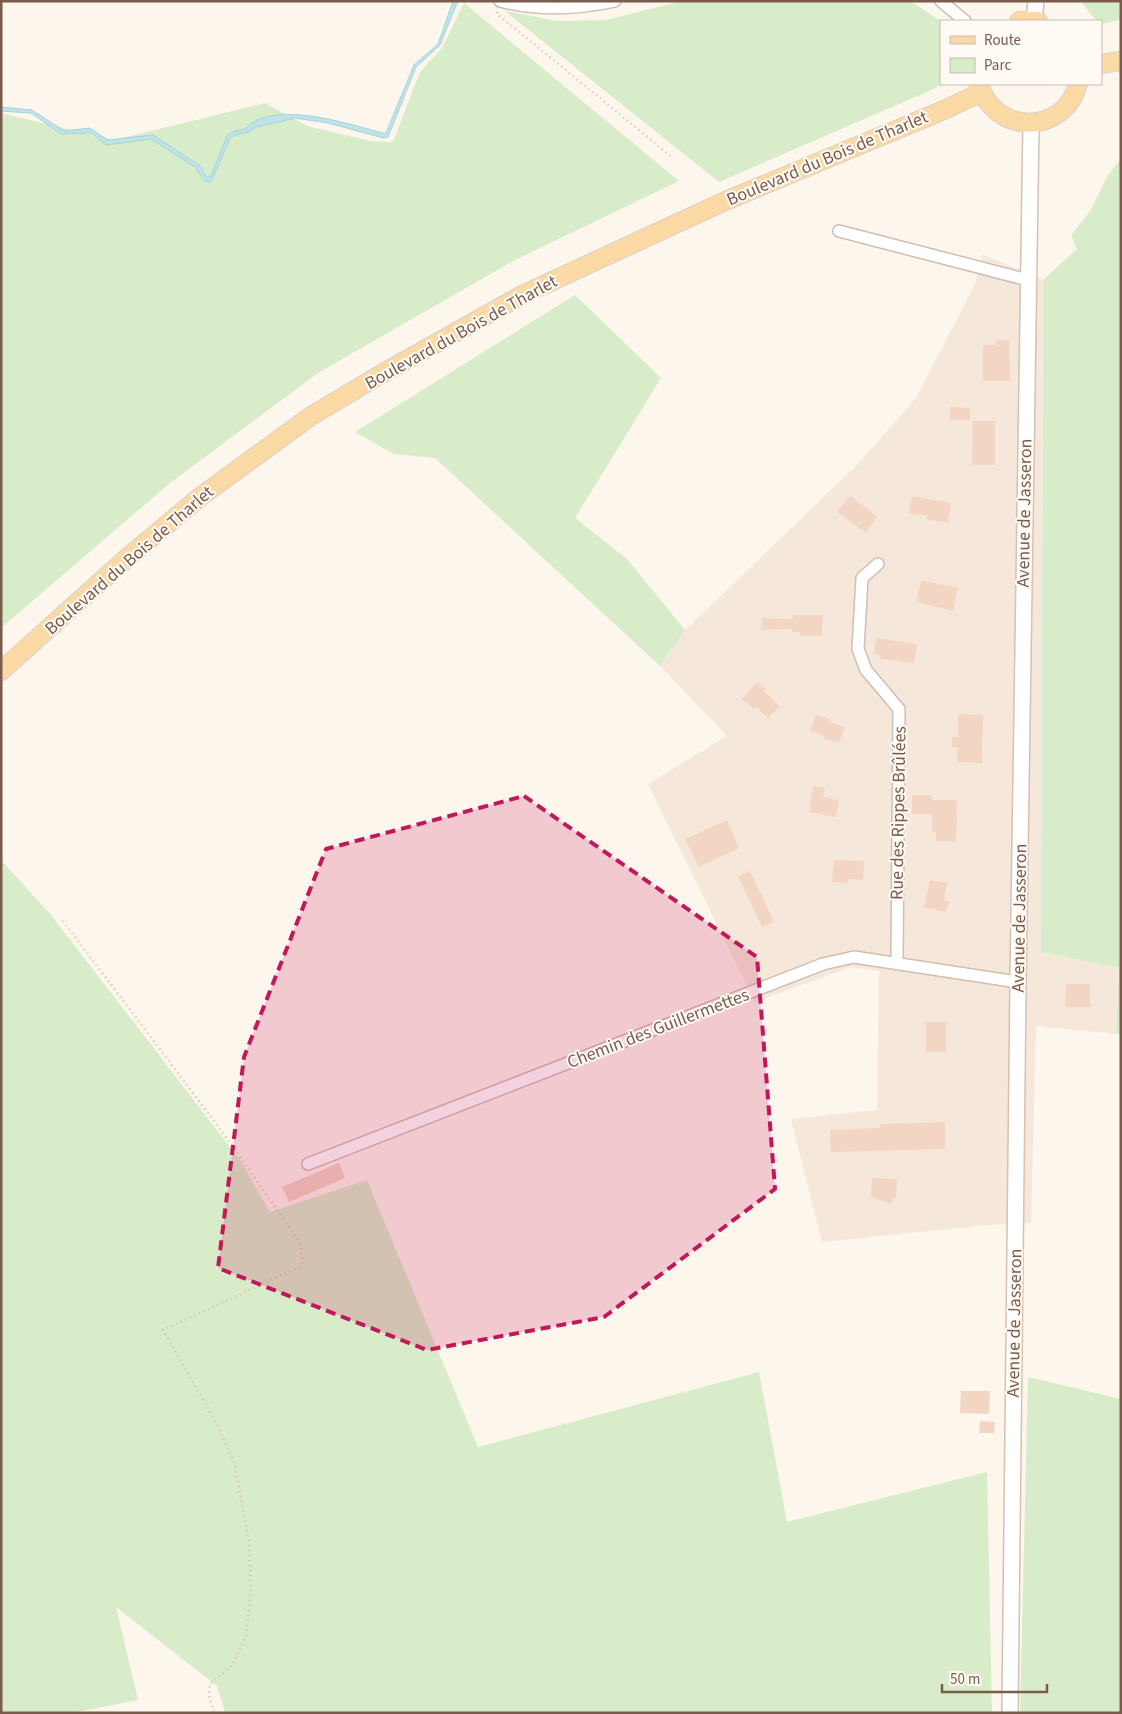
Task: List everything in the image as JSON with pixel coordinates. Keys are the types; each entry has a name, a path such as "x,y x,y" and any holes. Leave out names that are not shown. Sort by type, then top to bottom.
{"main road":[{"path":"1030,20 1036,1"},
{"path":"1102,64 1121,61"},
{"path":"980,88 994,110 1018,122 1031,123 1042,121 1063,110 1071,101 1078,85"},
{"name":"Boulevard du Bois de Tharlet","path":"1,671 127,558 200,497 311,416 378,376 522,295 723,202 944,110 980,88"},
{"name":"Avenue de Jasseron","path":"1010,1713 1018,982 1031,123"}],"street":[{"path":"498,4 545,9 592,6 615,1"},
{"path":"941,1 964,20"},
{"path":"839,231 1028,280"},
{"name":"Rue des Rippes Brûlées","path":"878,564 862,578 858,649 866,670 900,708 897,963"},
{"name":"Chemin des Guillermettes","path":"308,1164 823,964 854,957 1018,982"}],"path":[{"path":"498,4 497,14 672,157"},
{"path":"63,921 223,1133 299,1241 303,1259 301,1266 163,1330 216,1424 235,1465 249,1542 250,1592 246,1636 233,1664 210,1684 210,1696 214,1713"}],"highlighted area":[{"path":"524,796 757,957 775,1189 604,1317 427,1350 218,1268 244,1057 326,849"}],"shaded area":[{"path":"982,254 1043,280 1041,952 1119,968 1116,1034 1036,1026 1031,1223 988,1225 822,1242 791,1119 877,1110 879,971 851,967 755,1002 648,784 727,736 660,666 685,630 858,464 916,398 975,284"}],"green space":[{"path":"683,1 910,1 940,20 940,84 936,88 719,182 505,11 557,21 605,20"},
{"path":"1080,1 1121,1 1121,20 1102,24 1102,20 1096,20"},
{"path":"464,3 679,181 515,260 318,373 170,483 1,628 1,113 114,140 265,103 307,126 370,141 393,142 420,72 442,48"},
{"path":"1121,159 1121,1035 1116,1034 1119,968 1041,952 1043,280 1077,249 1071,235 1091,210 1108,175"},
{"path":"575,295 661,378 575,518 627,559 685,630 660,666 435,458 394,454 355,432"},
{"path":"1,860 51,915 240,1160 270,1212 367,1180 478,1447 759,1372 787,1522 987,1472 992,1713 225,1713 217,1686 116,1607 138,1700 72,1713 1,1713"},
{"path":"1028,1377 1121,1399 1121,1713 1020,1713"}],"water":[{"path":"453,1 458,1 440,45 416,67 388,137 384,138 328,123 295,118 256,127 249,132 230,138 212,180 209,182 205,181 195,167 151,139 106,145 93,134 61,134 31,113 1,111 1,107 32,110 64,131 90,128 108,140 153,135 200,166 206,177 211,176 229,134 246,128 257,120 271,116 303,115 386,133 414,65 438,44"}],"building":[{"path":"996,340 1009,340 1010,381 983,381 983,345 996,345"},
{"path":"950,407 970,408 970,420 950,420"},
{"path":"973,421 995,421 995,465 972,465"},
{"path":"850,496 877,516 866,533 837,512"},
{"path":"912,496 951,503 948,523 926,519 927,516 909,513"},
{"path":"921,580 958,588 953,611 916,602"},
{"path":"793,615 823,615 822,636 800,636 800,632 792,632 792,629 761,630 762,618 793,619"},
{"path":"876,638 917,644 914,663 880,659 881,655 874,654"},
{"path":"757,682 766,689 764,691 780,706 768,718 756,707 754,709 742,699"},
{"path":"958,714 983,715 982,763 957,762 958,747 952,747 952,737 958,737"},
{"path":"816,715 830,719 829,722 845,727 839,743 824,739 825,736 810,731"},
{"path":"813,786 825,788 823,797 839,800 836,817 809,812"},
{"path":"912,795 932,795 932,800 957,800 956,842 936,841 936,832 932,832 932,814 912,814"},
{"path":"727,820 739,848 699,867 685,839"},
{"path":"834,860 864,861 863,880 849,879 848,883 832,882"},
{"path":"750,871 774,922 762,927 738,876"},
{"path":"930,880 947,883 944,900 949,901 946,912 924,907"},
{"path":"1066,984 1090,984 1090,1007 1065,1007"},
{"path":"926,1022 946,1022 946,1052 926,1052"},
{"path":"945,1122 945,1149 831,1152 830,1130 880,1128 879,1124"},
{"path":"339,1163 345,1178 289,1202 282,1187"},
{"path":"872,1178 897,1179 896,1198 892,1198 892,1204 871,1197"},
{"path":"961,1391 990,1391 989,1414 960,1413"},
{"path":"980,1421 995,1422 994,1433 979,1433"}]}
